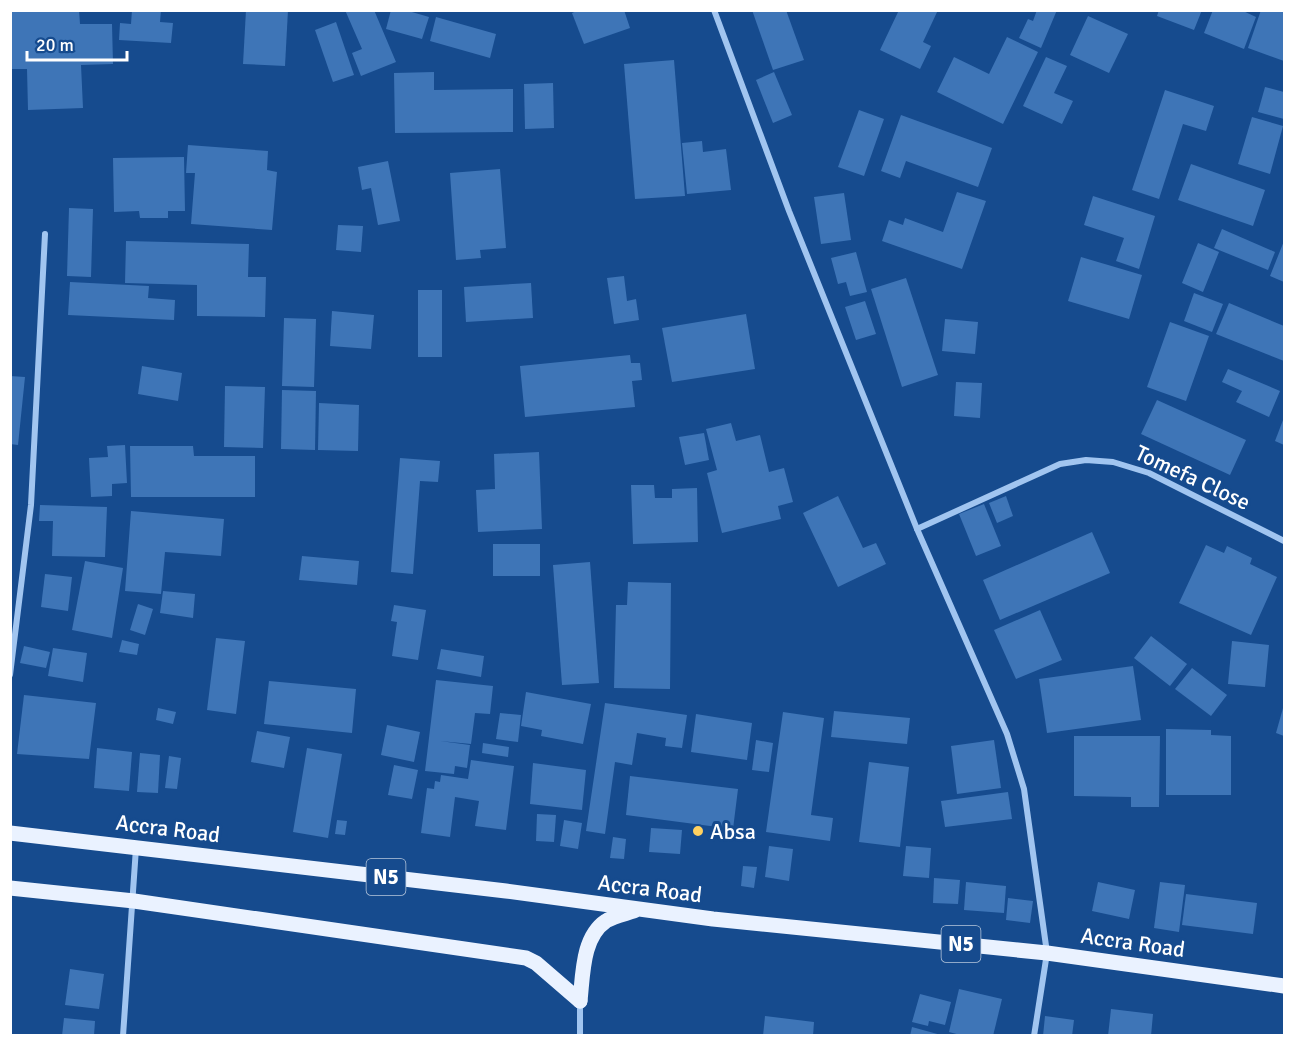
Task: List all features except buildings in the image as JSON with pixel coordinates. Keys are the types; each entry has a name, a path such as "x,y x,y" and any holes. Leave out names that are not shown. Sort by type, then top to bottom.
{"main road":[{"name":"Accra Road","path":"10,833 494,890 636,910 1047,953 1284,986"},
{"path":"10,888 134,901 526,958 536,963 580,1001"},
{"name":"N5","path":"580,1001 585,955 597,930 607,920 636,910"}],"street":[{"path":"714,10 789,211 917,529 1007,734 1024,789 1047,953 1034,1035"},
{"path":"10,675 31,505 45,234"},
{"name":"Tomefa Close","path":"917,529 1060,464 1086,460 1113,462 1149,473 1284,541"},
{"path":"123,1035 136,847"},
{"path":"580,1001 580,1035"}],"place":[{"name":"Absa","path":"698,831"}]}
